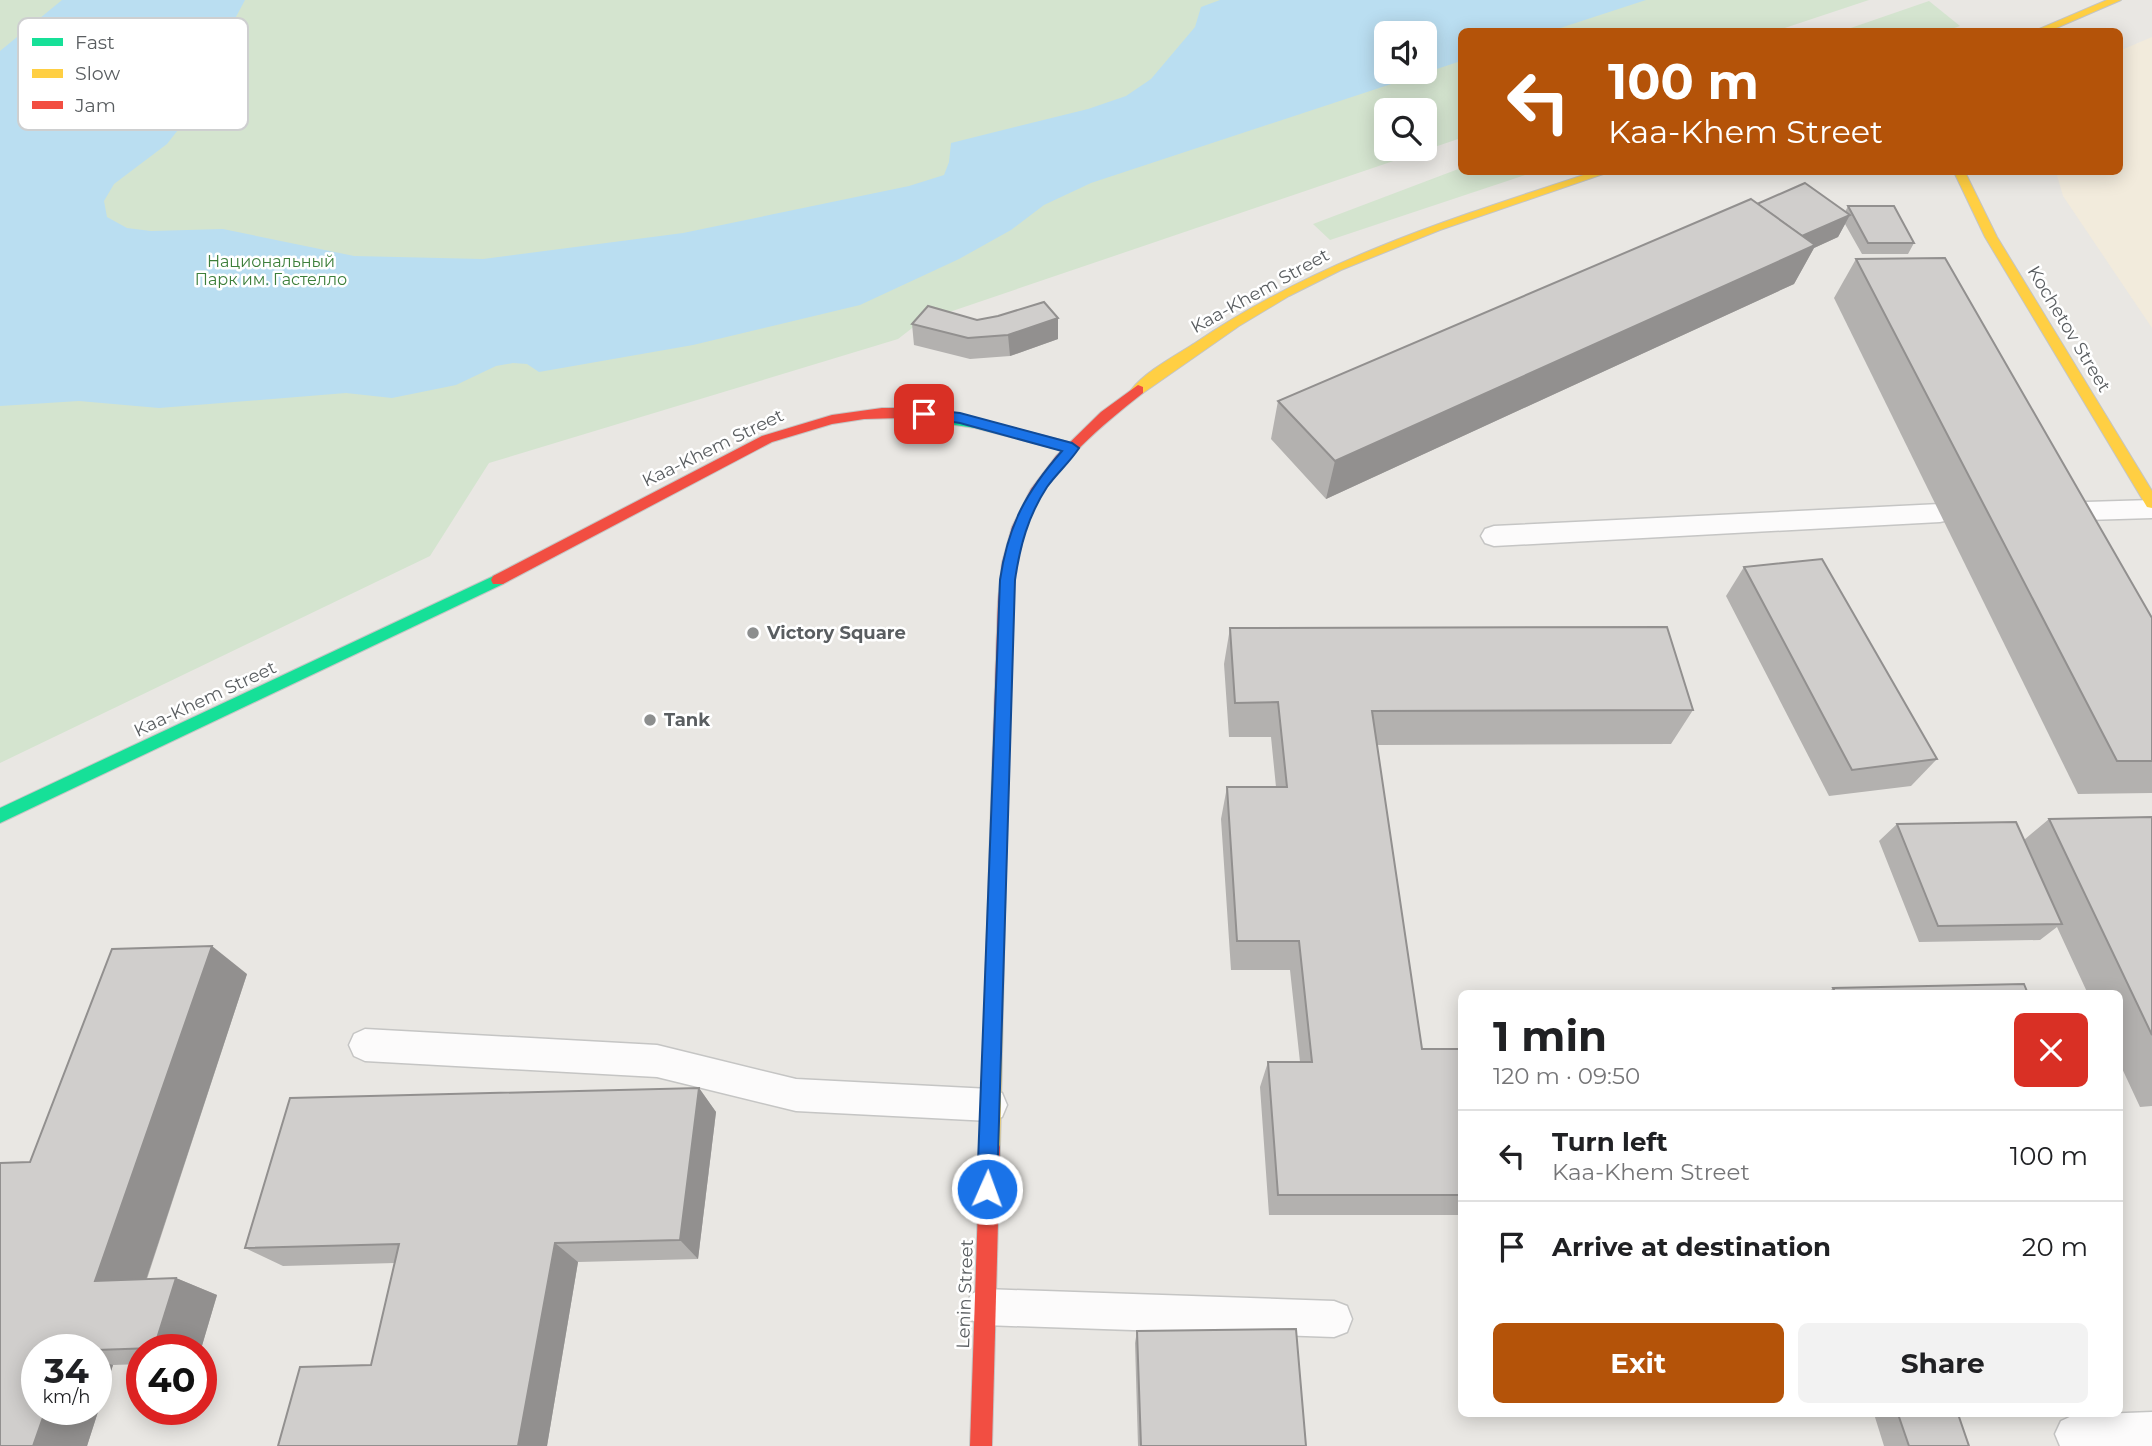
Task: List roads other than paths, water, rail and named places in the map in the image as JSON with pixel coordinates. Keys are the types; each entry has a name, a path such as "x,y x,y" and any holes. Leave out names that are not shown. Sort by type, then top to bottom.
{"street":[{"path":"2047,28 2116,0"},
{"name":"Kaa-Khem Street","path":"0,816 448,606 767,439 811,423 856,414 924,414 960,418 1072,448 1111,411 1158,374 1217,334 1299,287 1366,254 1593,175"},
{"name":"Kochetov Street","path":"1960,175 1991,237 2152,503"},
{"name":"Lenin Street","path":"981,1446 1008,580 1013,544 1026,511 1044,481 1072,448"}],"lane":[{"path":"2037,512 2152,509"},
{"path":"1494,536 1940,513"},
{"path":"365,1045 657,1060 796,1095 990,1105"},
{"path":"984,1307 1334,1319"},
{"path":"2074,1434 2152,1431"}],"water":[{"path":"62,0 245,0 235,18 40,18"},
{"path":"1220,0 1646,0 1560,28 1458,28 1458,62 1437,69 1437,21 1374,21 1374,84 1391,84 1091,183 1044,205 1011,230 959,259 860,305 693,345 539,372 527,364 496,366 456,385 392,398 346,393 159,408 79,401 0,406 0,51 18,36 18,130 178,130 167,144 114,184 104,201 107,217 127,228 151,231 223,229 354,256 483,259 683,233 909,186 944,175 949,162 951,143 1088,109 1126,96 1151,79 1195,27 1201,7"}],"place":[{"name":"Victory Square","path":"753,633"},
{"name":"Tank","path":"650,720"}],"park label":[{"name":"Национальный Парк им. Гастелло","path":"271,270"}]}
